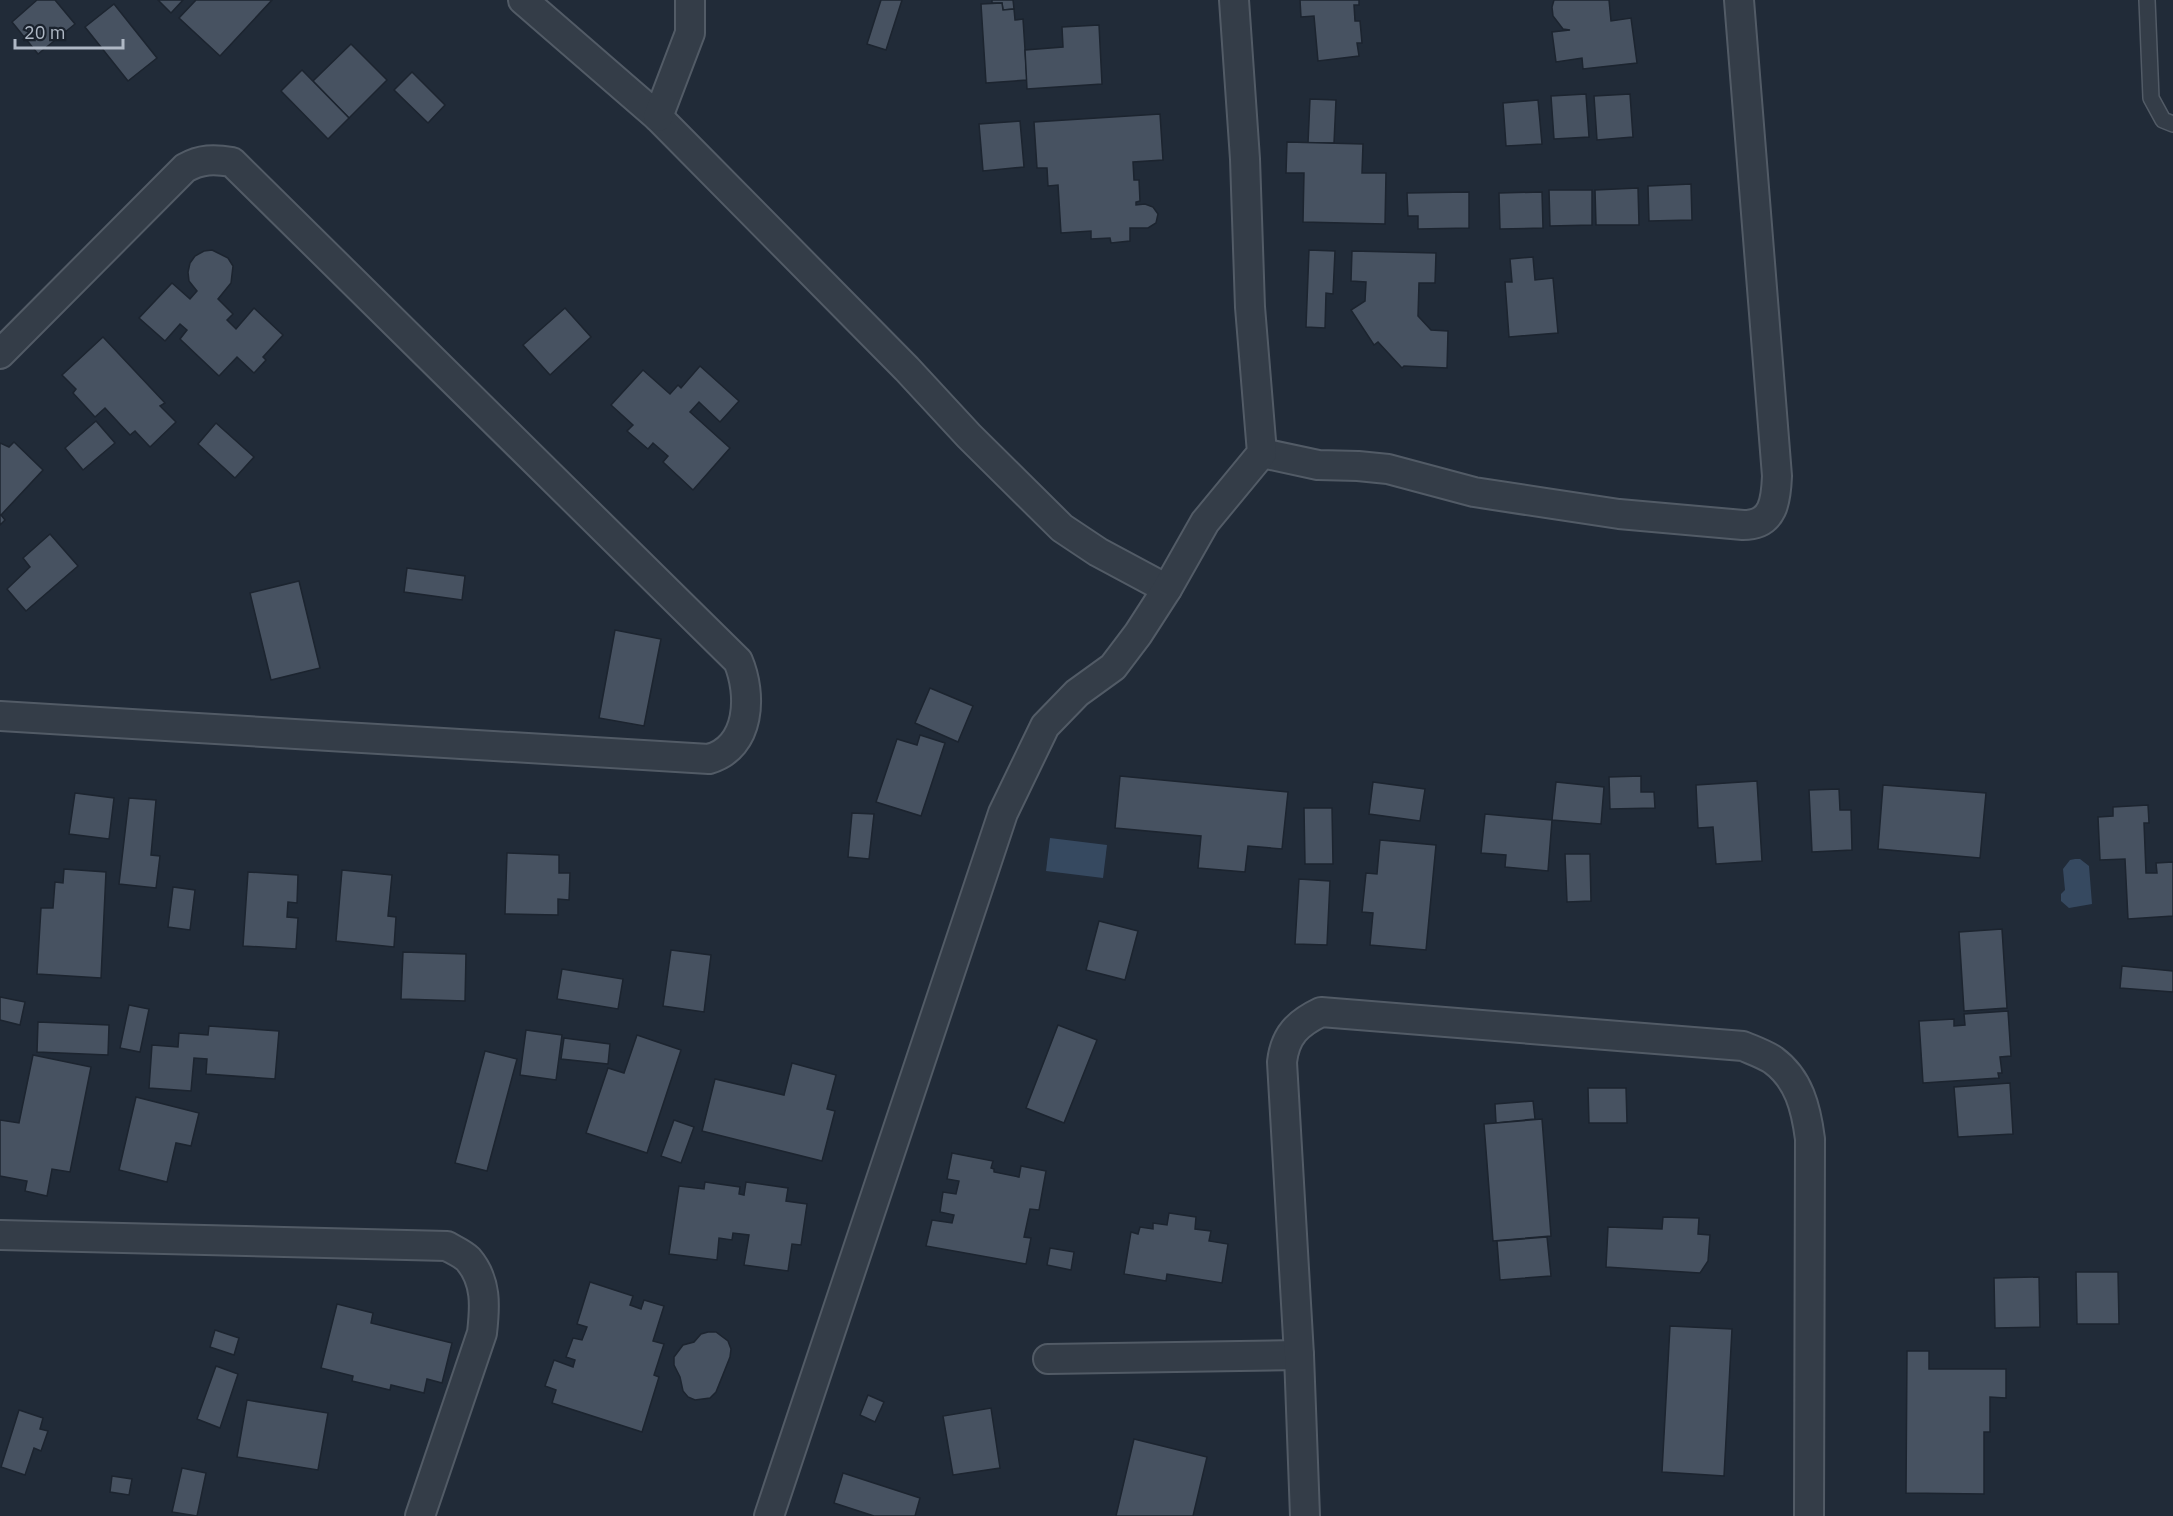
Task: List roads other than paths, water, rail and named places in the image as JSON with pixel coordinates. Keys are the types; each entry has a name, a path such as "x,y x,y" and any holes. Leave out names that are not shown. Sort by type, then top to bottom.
{"street":[{"path":"523,0 658,117 907,369 969,436 1062,528 1098,552 1167,589"},
{"path":"658,117 690,33 690,0"},
{"path":"769,1516 1003,813 1046,726 1077,693 1113,667 1167,589 1205,522 1262,453 1250,307 1245,159 1234,0"},
{"path":"1262,453 1318,465 1388,469 1474,492 1619,514 1743,525 1754,525 1764,520 1776,499 1777,476 1739,0"},
{"path":"0,354 185,168 207,159 232,162 738,661 744,674 747,690 744,723 738,738 720,756 710,759 0,716"},
{"path":"1305,1516 1299,1355 1282,1062 1284,1045 1293,1031 1306,1019 1321,1012 1743,1046 1773,1060 1795,1082 1806,1110 1810,1138 1809,1516"},
{"path":"0,1235 447,1246 467,1258 480,1279 485,1305 482,1334 420,1516"},
{"path":"1048,1359 1299,1355"}],"lane":[{"path":"2147,0 2151,98 2163,120 2173,124"}],"water":[{"path":"1050,838 1107,845 1103,878 1046,871"},
{"path":"2080,859 2089,866 2092,904 2069,908 2061,901 2061,894 2065,890 2063,869 2070,860"}]}
